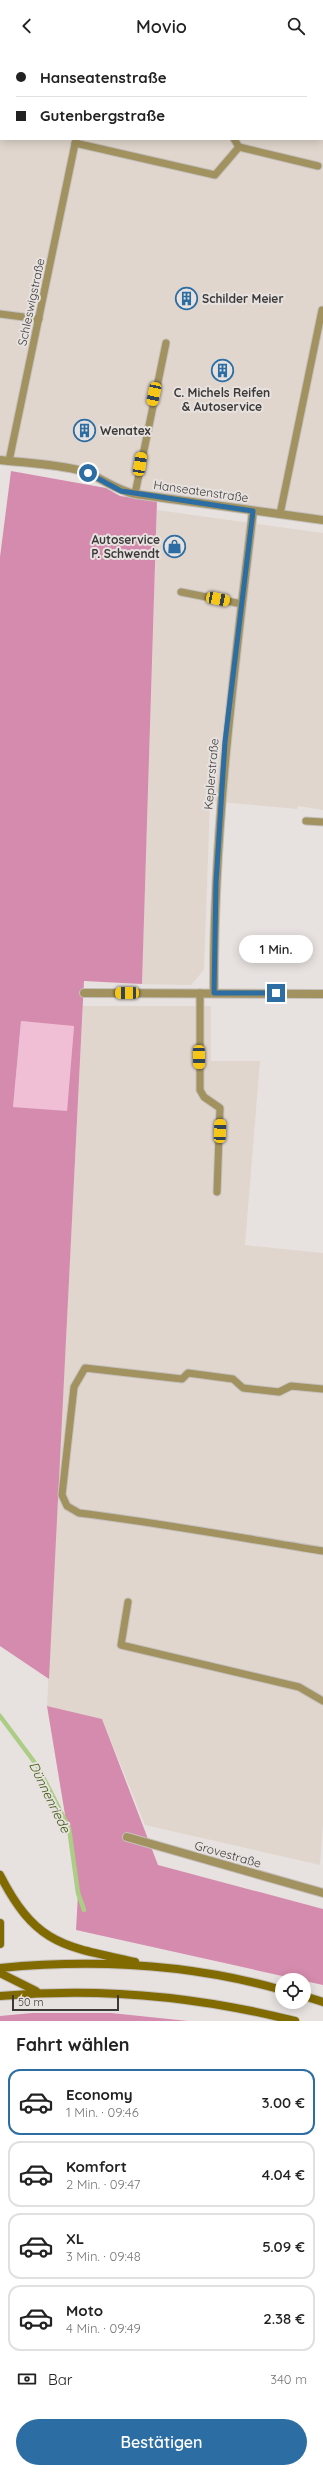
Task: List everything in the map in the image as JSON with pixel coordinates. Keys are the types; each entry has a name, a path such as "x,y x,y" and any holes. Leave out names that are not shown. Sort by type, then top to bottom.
{"main road":[{"path":"0,1875 13,1900 27,1919 43,1933 80,1950 155,1967 224,1976 275,1988"},
{"path":"0,1922 0,1944"},
{"path":"0,1968 57,1964 155,1967"},
{"path":"0,1973 13,1982 39,1992"},
{"path":"0,1996 39,1992 128,1993 213,2003 294,2021"},
{"path":"311,1998 323,2002"}],"street":[{"path":"0,460 9,461"},
{"name":"Hanseatenstraße","path":"9,461 80,471 96,476 121,491 135,494 323,520"},
{"name":"Keplerstraße","path":"214,993 220,803 225,742 253,511"},
{"path":"84,993 323,994"},
{"name":"Grovestraße","path":"127,1837 323,1892"}],"lane":[{"path":"235,140 239,147 318,166"},
{"path":"76,141 215,175 239,147"},
{"name":"Schleswigstraße","path":"9,461 76,141"},
{"path":"280,514 322,310"},
{"path":"0,314 39,320"},
{"path":"135,494 166,343"},
{"path":"181,592 242,604"},
{"path":"306,821 323,822"},
{"path":"200,993 200,1090 204,1097 220,1108 217,1192"},
{"path":"323,1389 291,1386 279,1392 243,1388 233,1379 188,1373 182,1379 85,1368 74,1388 62,1495 67,1506 79,1513 165,1524 189,1531 323,1551"},
{"path":"128,1602 121,1646 299,1686 323,1701"}],"shaded area":[{"path":"0,140 323,140 323,520 135,494 96,476 0,460"},
{"path":"11,471 106,488 120,496 157,501 142,984 84,981 49,1679 0,1646 0,557","holes":["21,1021 74,1026 67,1111 13,1107"]},
{"path":"157,510 323,533 323,810 298,806 297,809 210,801 204,970 191,985 142,984"},
{"path":"83,1006 211,1006 211,1061 260,1061 245,1245 323,1253 323,1823 320,1865 145,1825 102,1719 47,1706"},
{"path":"21,1021 74,1025 67,1112 13,1107"},
{"path":"47,1706 102,1719 158,1865 323,1909 323,1985 311,1982 311,1973 275,1973 275,1974 76,1930 78,1893"},
{"path":"32,2013 111,2013 188,2021 0,2021 0,2016"}],"waterway":[{"name":"Dünnenriede","path":"0,1716 38,1767 69,1828 78,1893 84,1910"}],"place":[{"name":"Schilder Meier","path":"186,298"},
{"name":"C. Michels Reifen & Autoservice","path":"222,371"},
{"name":"Wenatex","path":"84,430"},
{"name":"Autoservice P. Schwendt","path":"175,546"}],"route":[{"path":"88,473 121,491 158,498 253,511 225,742 220,803 216,883 214,993 276,993"}]}
